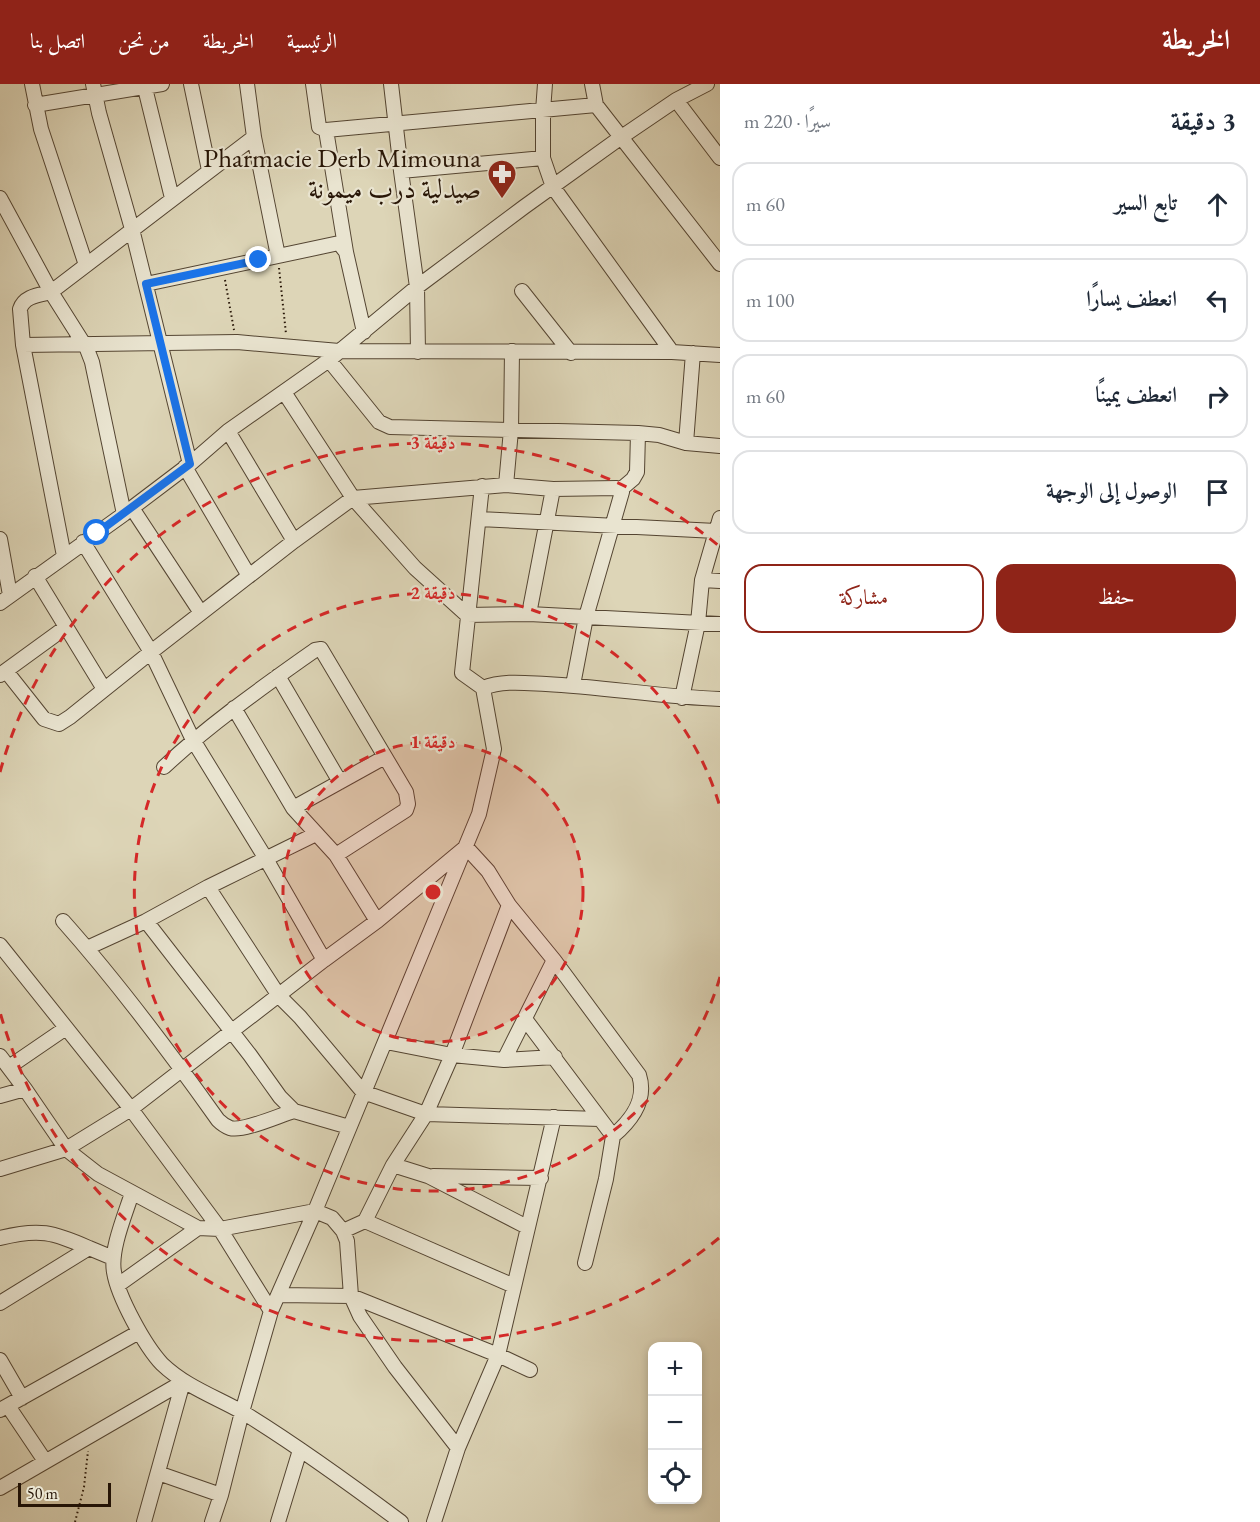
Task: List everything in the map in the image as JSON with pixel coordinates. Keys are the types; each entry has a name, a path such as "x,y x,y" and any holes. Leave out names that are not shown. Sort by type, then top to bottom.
{"street":[{"path":"32,84 35,105 86,265"},
{"path":"35,105 95,90 162,84"},
{"path":"191,84 209,170"},
{"path":"247,84 254,137 278,256"},
{"path":"313,84 319,127 326,130 596,105"},
{"path":"392,84 417,287 418,352"},
{"path":"545,84 543,158 553,187 672,352"},
{"path":"592,84 596,105 720,264"},
{"path":"5,599 128,511 228,431 334,356 417,287 553,187 676,100 707,84"},
{"path":"145,85 172,198"},
{"path":"95,90 99,113 161,343 187,466 249,576"},
{"path":"676,100 720,158"},
{"path":"326,130 346,252 364,332"},
{"path":"64,556 23,345 22,304 25,300 51,292 254,137"},
{"path":"401,171 543,158"},
{"path":"0,198 92,362 128,511 201,613"},
{"path":"146,284 339,243 346,252"},
{"path":"522,291 571,353"},
{"path":"23,345 237,342 288,346 334,356 512,351 672,352 720,355"},
{"path":"506,485 512,430 512,351"},
{"path":"686,443 693,353"},
{"path":"334,356 379,422 390,427 638,433 659,435 686,443 720,446"},
{"path":"284,392 353,498 415,568 467,615 529,614 720,624"},
{"path":"228,431 294,541"},
{"path":"66,627 3,673 44,719 58,724 353,498 506,485 553,489 620,489 636,476 638,433"},
{"path":"212,1522 271,1311 280,1295 363,1092 386,1042 479,814 494,749 483,687 462,673 482,486"},
{"path":"529,614 553,489"},
{"path":"573,685 586,617 622,496 620,489"},
{"path":"479,519 612,527 718,525 702,580 698,623 682,698"},
{"path":"0,539 5,599"},
{"path":"83,542 151,652 193,740 266,859 324,960"},
{"path":"36,576 104,689"},
{"path":"702,580 720,581"},
{"path":"164,767 193,740 234,708 321,649 406,792 408,804 406,810 336,855"},
{"path":"278,676 340,782"},
{"path":"483,687 518,683 573,685 682,698 720,699"},
{"path":"234,708 293,808 336,855 377,921"},
{"path":"293,808 385,757"},
{"path":"87,948 146,921 208,887 316,834"},
{"path":"466,847 488,871 509,905 554,960 639,1075 643,1088 638,1106 624,1127 613,1136 606,1179 585,1263"},
{"path":"0,1168 66,1149 130,1109 377,921 466,847"},
{"path":"208,887 279,996 300,1017 363,1092 426,1114 600,1119"},
{"path":"343,1231 365,1221 393,1165 426,1114 452,1055 509,905"},
{"path":"63,921 87,948 218,1120 231,1128 294,1111"},
{"path":"146,921 280,1097 294,1111 349,1127"},
{"path":"0,945 130,1109 220,1229 271,1311"},
{"path":"504,1060 554,960"},
{"path":"525,1019 613,1136"},
{"path":"66,1028 4,1062 66,1149 98,1174 198,1228 220,1229 315,1211 332,1218 343,1231 347,1241 351,1296 360,1316 395,1367 458,1448"},
{"path":"386,1042 452,1055 504,1060 555,1057"},
{"path":"0,1096 25,1089"},
{"path":"434,1522 458,1448 498,1355 554,1118"},
{"path":"393,1165 428,1176 527,1227"},
{"path":"428,1176 541,1178"},
{"path":"132,1193 113,1258 114,1273 139,1332 150,1350 183,1382 242,1412 401,1522"},
{"path":"365,1221 514,1286"},
{"path":"118,1285 198,1228"},
{"path":"0,1238 24,1232 45,1232 113,1258"},
{"path":"0,1303 89,1248"},
{"path":"280,1295 351,1296 530,1370"},
{"path":"45,1461 4,1408 139,1332"},
{"path":"0,1360 22,1398"},
{"path":"0,1488 183,1382"},
{"path":"144,1522 183,1382"},
{"path":"278,1522 300,1450"},
{"path":"158,1473 221,1495"}],"path":[{"path":"278,256 288,346"},
{"path":"223,268 237,342"},
{"path":"75,1522 84,1487 90,1436"}],"place":[{"name":"Pharmacie Derb Mimouna صيدلية درب ميمونة","path":"502,200"}],"route":[{"path":"97,533 190,464 146,284 259,260"}]}
